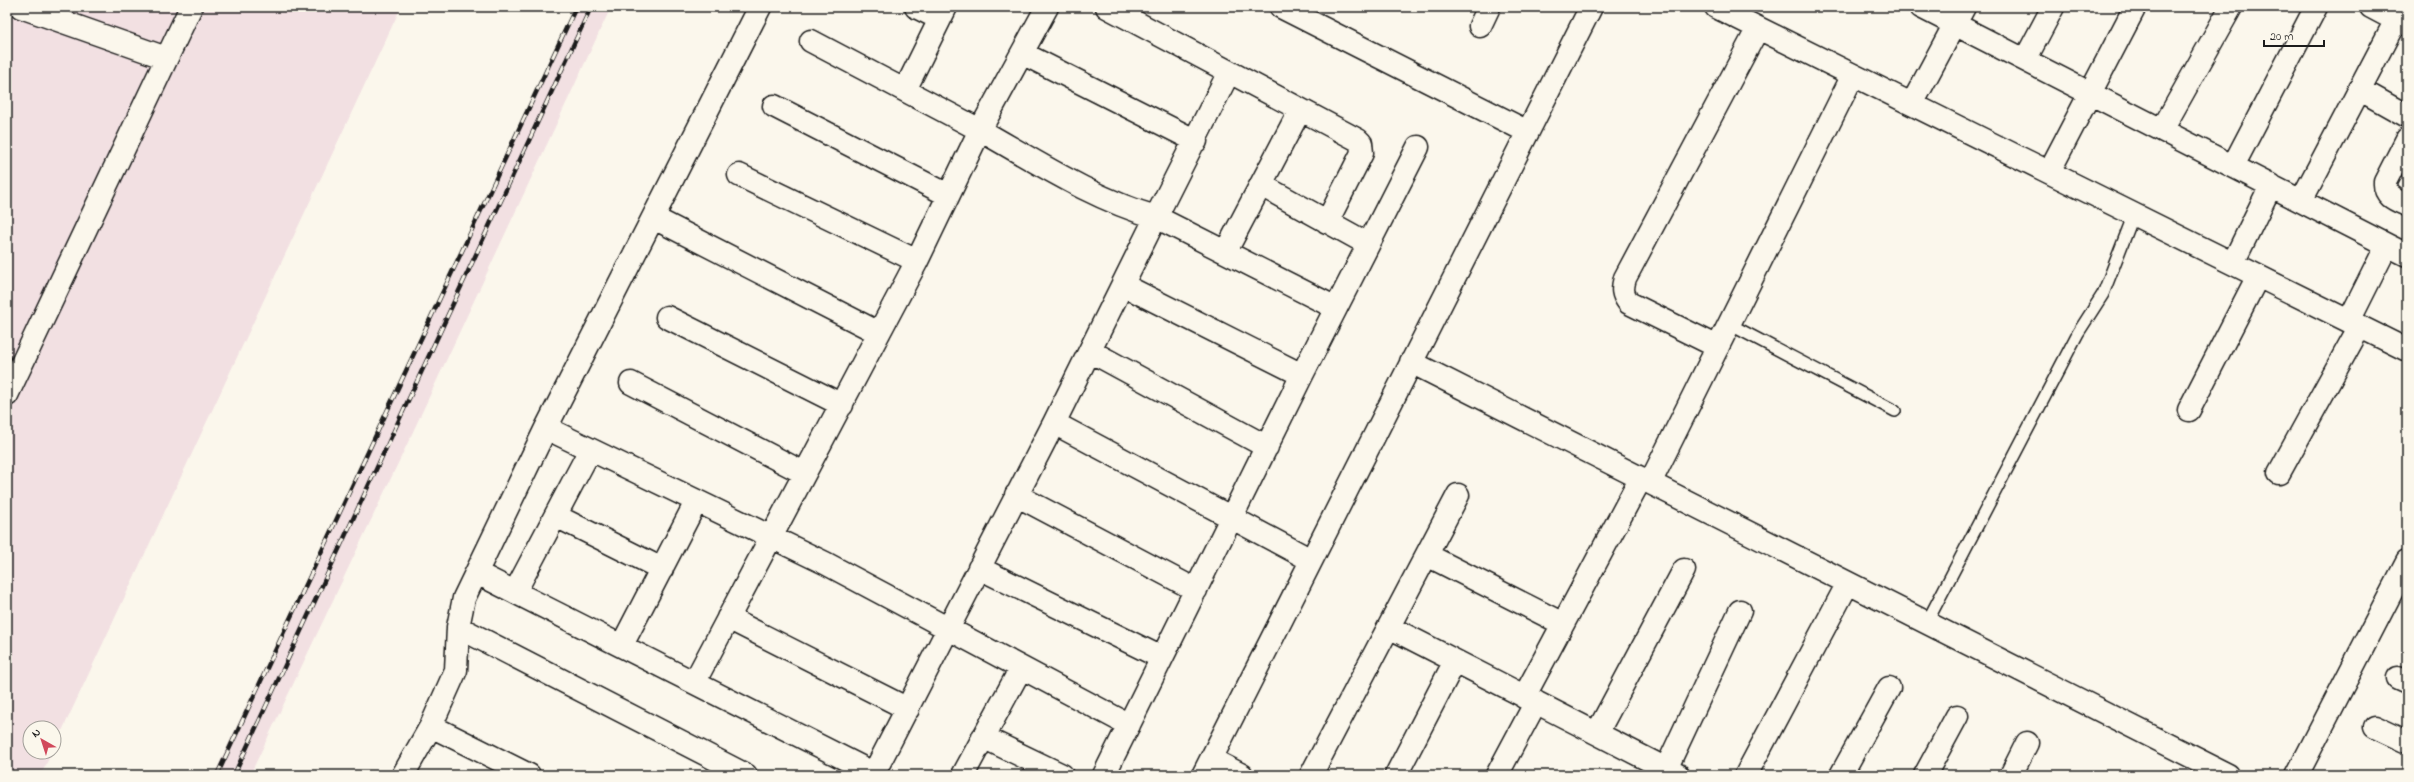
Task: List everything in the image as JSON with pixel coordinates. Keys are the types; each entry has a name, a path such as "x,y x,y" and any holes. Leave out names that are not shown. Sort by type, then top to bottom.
{"street":[{"path":"21,7 166,58"},
{"path":"7,395 191,7"},
{"path":"403,775 431,726 453,678 458,628 464,598 546,428 760,7"},
{"path":"905,90 943,13 916,7"},
{"path":"695,682 804,472 842,404 917,261 980,130 1047,7"},
{"path":"1107,7 1358,140 1362,148 1327,222"},
{"path":"1281,7 1528,132"},
{"path":"1242,775 1207,767 1591,7"},
{"path":"1716,7 2407,350"},
{"path":"1921,7 1960,16 2025,60 2407,255"},
{"path":"2025,60 2053,7"},
{"path":"2049,172 2135,7"},
{"path":"2162,130 2231,7"},
{"path":"2233,166 2316,7"},
{"path":"2301,201 2359,90 2390,15"},
{"path":"1912,104 1960,16"},
{"path":"1718,347 1629,303 1624,297 1622,288 1625,278 1758,28"},
{"path":"810,41 980,130 1102,198 1129,209 1156,217 1226,251 1336,308"},
{"path":"1022,53 1196,140"},
{"path":"477,573 875,774 1054,423 1229,72"},
{"path":"1497,775 1563,624 1646,481 1718,347 1853,75"},
{"path":"2359,90 2407,116"},
{"path":"774,106 948,195"},
{"path":"1226,251 1300,110"},
{"path":"2407,139 2385,182 2384,189 2388,196 2407,205"},
{"path":"1104,775 1302,375 1418,147"},
{"path":"739,175 917,261"},
{"path":"1260,185 1368,244"},
{"path":"2233,263 2271,185"},
{"path":"654,218 879,333"},
{"path":"2279,473 2354,324 2388,245"},
{"path":"2189,410 2258,276"},
{"path":"1123,285 1302,375"},
{"path":"667,318 842,404"},
{"path":"1090,351 1267,447"},
{"path":"1411,362 2228,775"},
{"path":"631,383 804,472"},
{"path":"1054,423 1311,560"},
{"path":"546,428 696,502 832,566 1129,725"},
{"path":"515,592 590,450"},
{"path":"1312,775 1458,495"},
{"path":"1016,496 1196,590"},
{"path":"622,645 696,502"},
{"path":"556,516 662,569"},
{"path":"1427,555 1563,624"},
{"path":"2297,775 2407,562"},
{"path":"979,568 1162,658"},
{"path":"1597,734 1684,570"},
{"path":"1746,775 1848,583"},
{"path":"1389,627 1672,772 1740,611"},
{"path":"728,618 908,709"},
{"path":"458,628 746,775"},
{"path":"1396,775 1455,661"},
{"path":"963,775 1021,668"},
{"path":"1841,775 1889,688"},
{"path":"1925,775 1957,716"},
{"path":"431,726 530,775"},
{"path":"2375,727 2407,742"},
{"path":"983,737 1062,775"},
{"path":"2011,775 2027,743"}],"lane":[{"path":"1926,622 2078,333 2103,294 2134,214"},
{"path":"1729,324 1895,411"}],"shaded area":[{"path":"7,7 401,7 62,731 62,720 22,720 22,760 48,760 41,775 7,775"},
{"path":"576,7 611,7 410,438 250,775 214,775"}],"railway":[{"path":"217,775 576,7"},
{"path":"234,775 591,7"}]}
